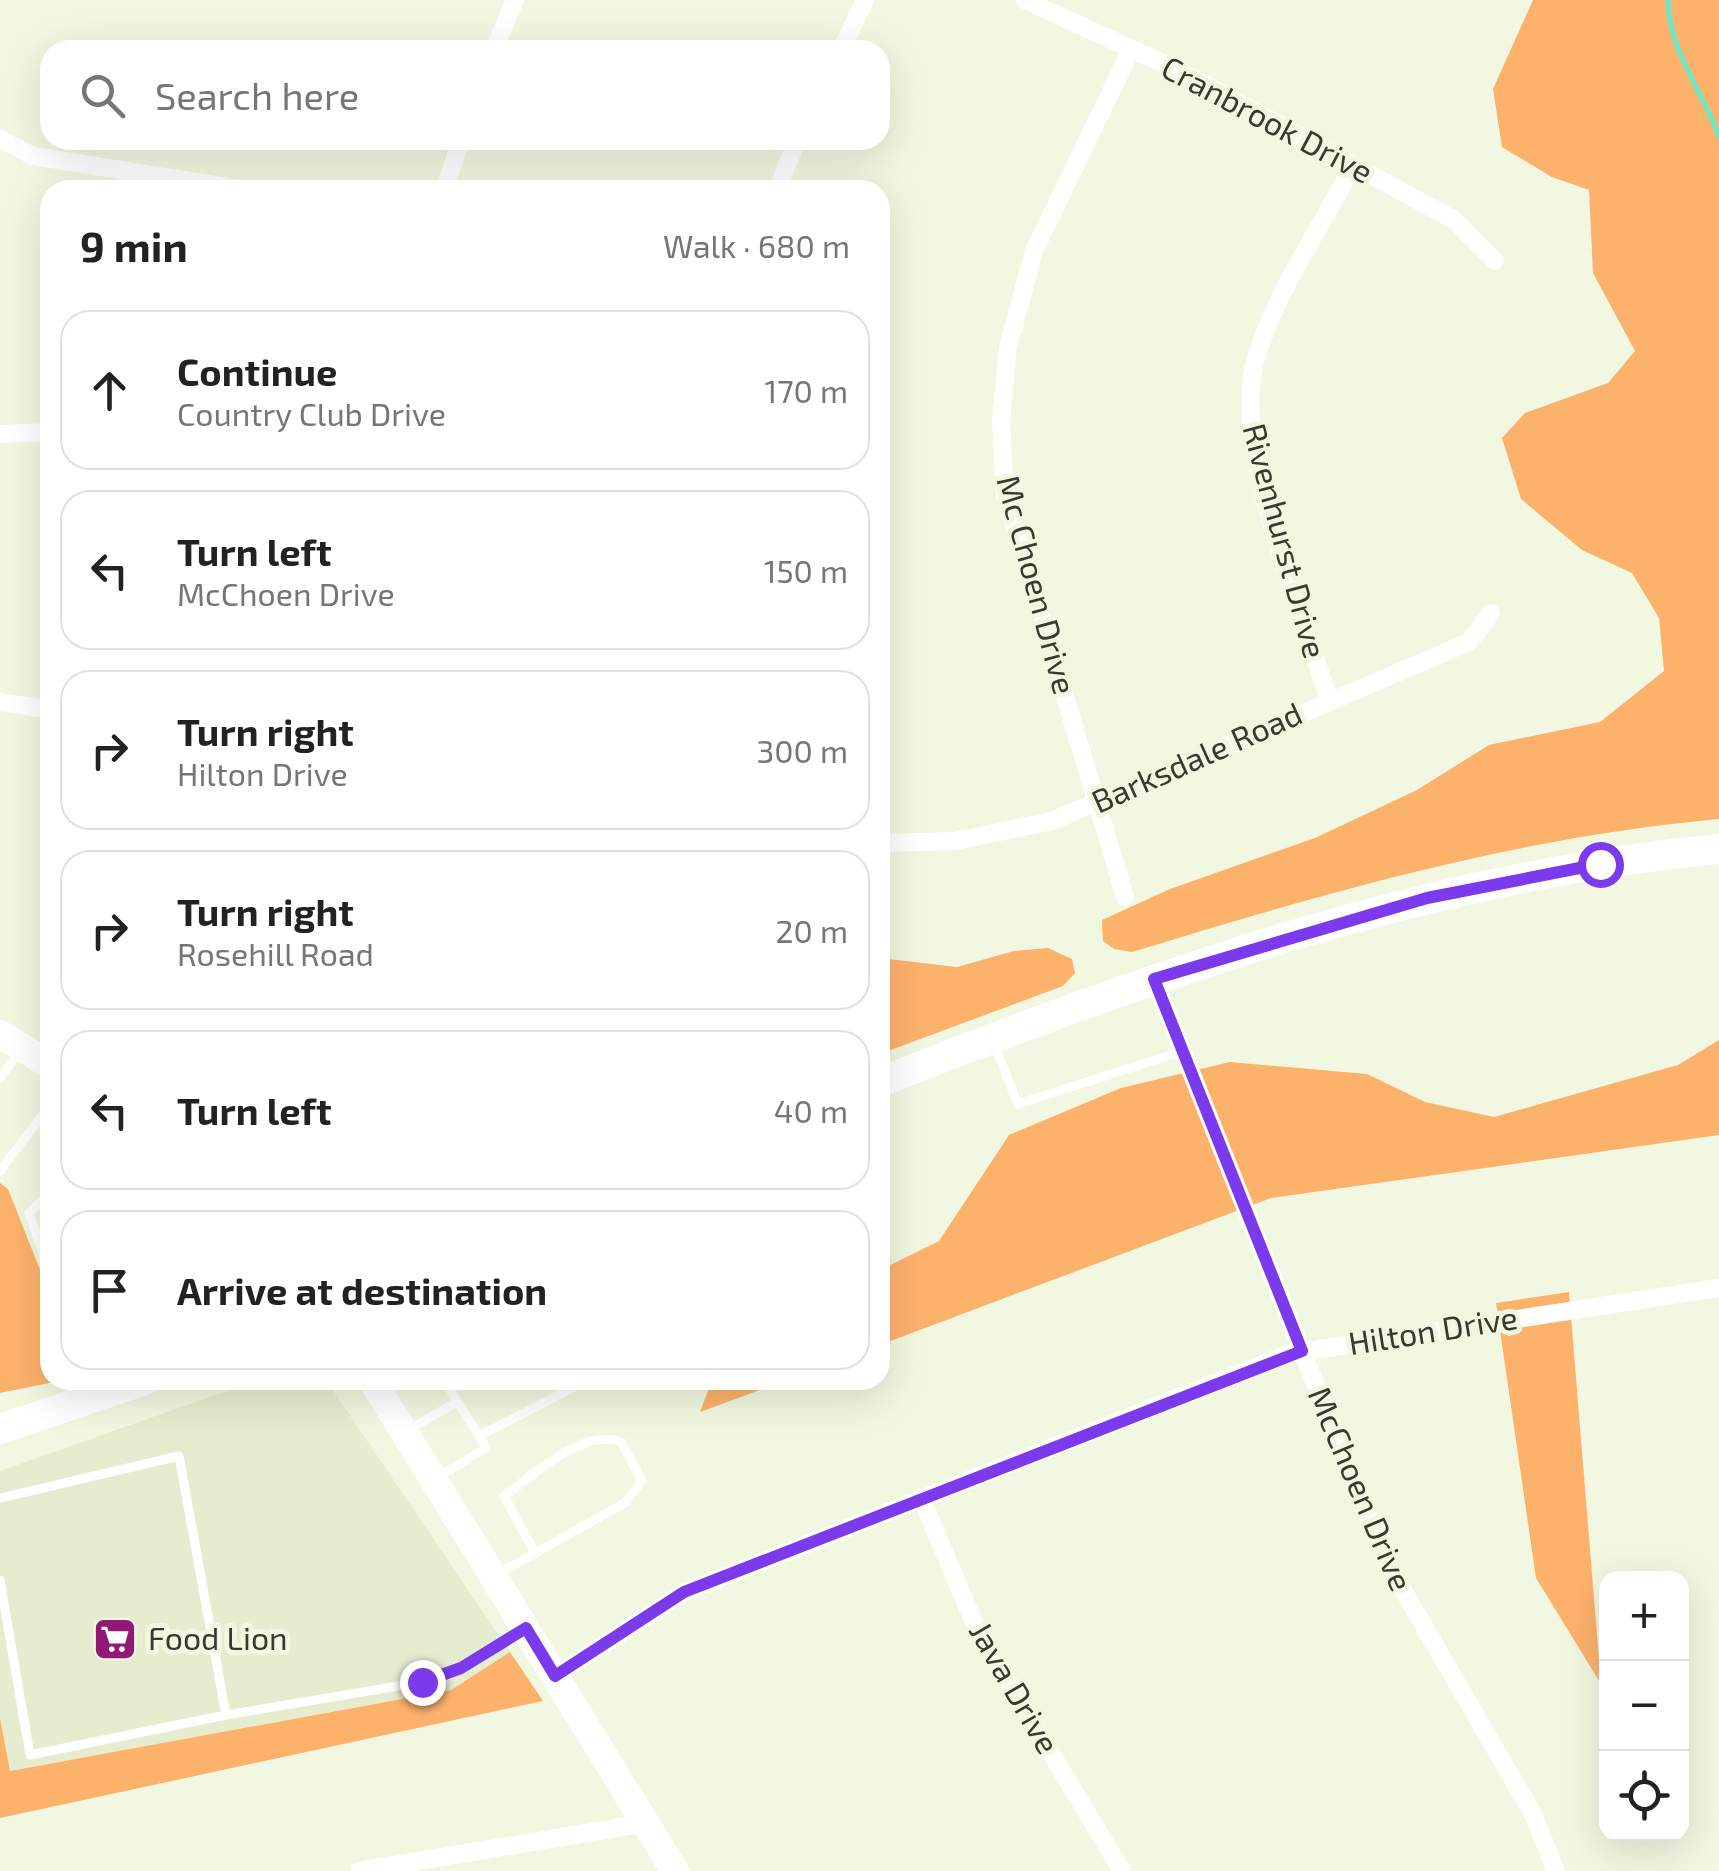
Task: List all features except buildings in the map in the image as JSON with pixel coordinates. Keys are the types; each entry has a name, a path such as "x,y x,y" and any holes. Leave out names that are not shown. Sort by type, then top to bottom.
{"main road":[{"path":"890,1078 1154,979 1427,898 1600,864 1719,849"},
{"path":"11,1041 40,1059"},
{"path":"0,1428 109,1390"},
{"path":"378,1390 675,1871"}],"street":[{"path":"498,40 515,0"},
{"path":"846,40 865,0"},
{"name":"Cranbrook Drive","path":"1026,0 1184,74 1454,220 1495,261"},
{"name":"Mc Choen Drive","path":"1126,897 1006,495 1002,421 1008,347 1034,251 1131,50"},
{"path":"0,140 33,156 183,180"},
{"path":"447,180 458,150"},
{"path":"781,180 793,150"},
{"name":"Rivenhurst Drive","path":"1328,700 1254,458 1248,409 1263,336 1353,166"},
{"path":"0,434 40,432"},
{"name":"Barksdale Road","path":"890,842 992,836 1052,822 1468,642 1491,613"},
{"path":"0,702 40,708"},
{"name":"McChoen Drive","path":"1154,979 1385,1559 1534,1814 1556,1871"},
{"name":"Hilton Drive","path":"555,1676 684,1592 1302,1351 1719,1288"},
{"name":"Java Drive","path":"922,1498 978,1632 1122,1871"},
{"path":"359,1871 646,1822"}],"lane":[{"path":"991,1038 1018,1104 1183,1051"},
{"path":"0,1078 11,1041"},
{"path":"0,1172 40,1118"},
{"path":"40,1202 29,1213 40,1245"},
{"path":"434,1480 486,1448 450,1390"},
{"path":"479,1436 569,1390"},
{"path":"404,1432 457,1402"},
{"path":"494,1576 626,1503 640,1487 640,1477 621,1442 597,1440 568,1452 504,1496 535,1553"},
{"path":"0,1498 179,1456 226,1716"},
{"path":"0,1580 30,1755 422,1682 461,1668 526,1628"}],"shaded area":[{"path":"1533,0 1719,0 1719,819 1644,827 1496,853 1349,889 1132,952 1114,949 1103,941 1102,920 1170,889 1315,838 1417,790 1489,745 1600,722 1664,671 1659,618 1632,573 1582,550 1521,499 1502,438 1525,413 1608,383 1635,351 1593,273 1589,190 1552,177 1502,147 1493,89"},
{"path":"1048,948 1072,959 1075,973 1063,986 890,1050 890,959 957,967 1014,951"},
{"path":"1719,1040 1719,1135 1271,1198 890,1341 890,1265 939,1241 1009,1135 1121,1088 1230,1062 1367,1074 1425,1102 1494,1117 1678,1065"},
{"path":"0,1183 8,1189 40,1270 40,1385 0,1393"},
{"path":"1569,1292 1599,1681 1536,1578 1496,1303"},
{"path":"230,1390 333,1390 510,1652 451,1690 9,1771 0,1718 0,1471"},
{"path":"708,1390 760,1390 700,1412"},
{"path":"510,1652 543,1701 0,1818 0,1718 10,1771 451,1690"}],"waterway":[{"path":"1668,0 1680,53 1719,137"}],"place":[{"name":"Food Lion","path":"115,1639"}],"route":[{"path":"422,1682 461,1668 526,1628 555,1676 684,1592 1302,1351 1154,979 1427,898 1600,864"}]}
